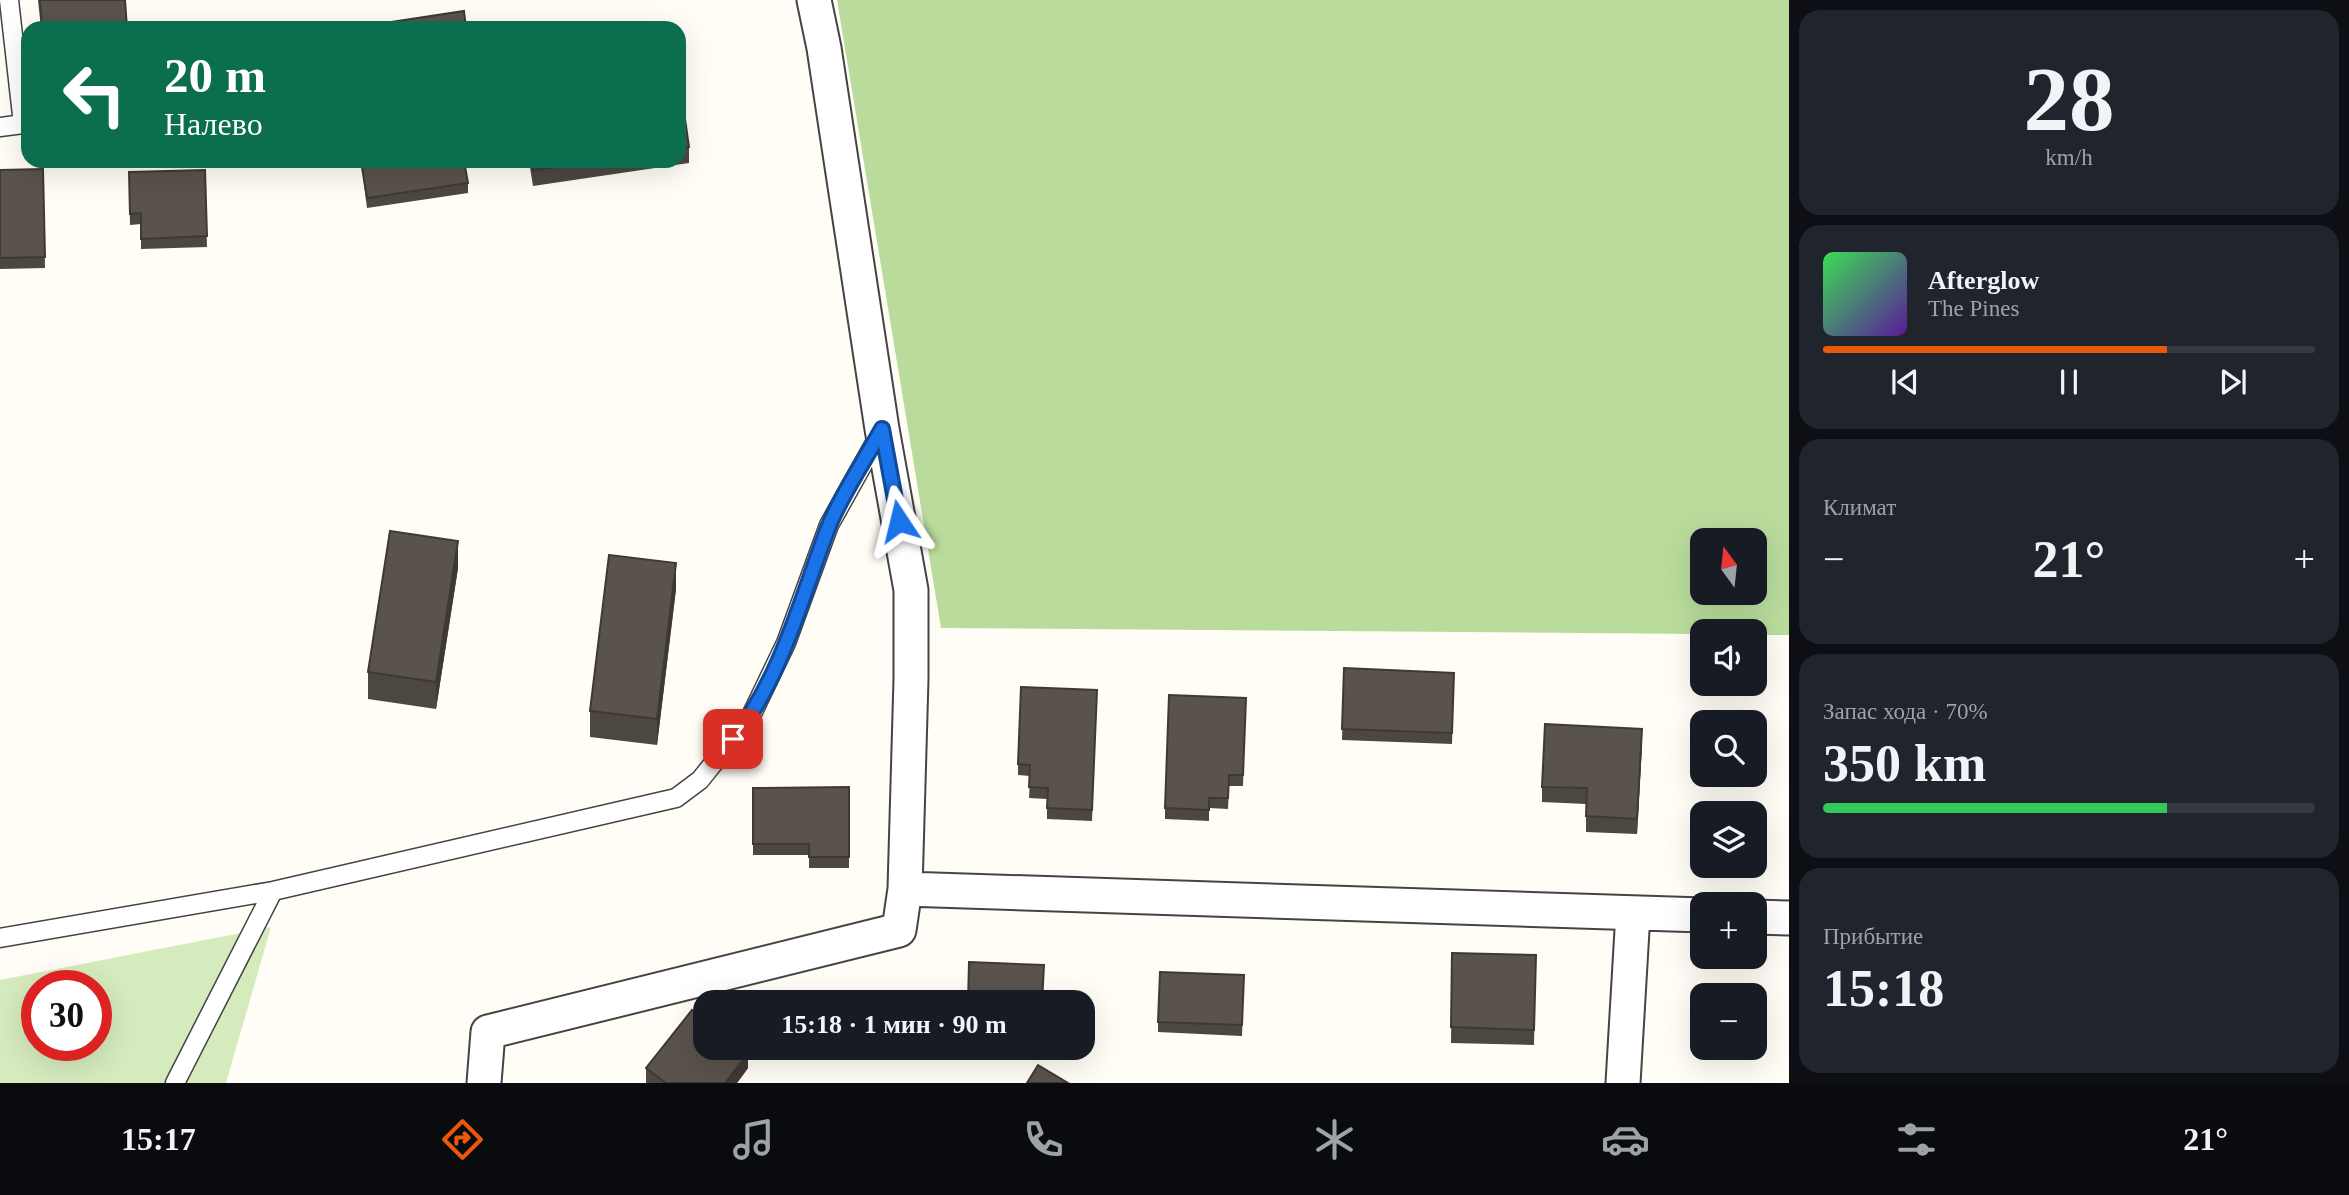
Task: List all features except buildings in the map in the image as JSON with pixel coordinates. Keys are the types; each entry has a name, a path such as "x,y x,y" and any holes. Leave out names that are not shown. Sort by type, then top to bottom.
{"street":[{"path":"484,1083 488,1032 899,930 905,889 911,590 882,429 824,48 814,0"},
{"path":"905,889 1690,915"},
{"path":"1623,1083 1633,913"},
{"path":"1767,917 1789,918"}],"lane":[{"path":"9,0 21,106"},
{"path":"0,127 21,124"},
{"path":"0,939 273,891 676,798 700,780 750,718 786,643 829,525 882,429"},
{"path":"175,1083 273,891"}],"green space":[{"path":"837,0 1789,0 1789,635 1767,635 1767,619 1690,619 1690,634 941,628"},
{"path":"271,927 226,1083 0,1083 0,980 21,976 21,1061 112,1061 112,970 51,970"}],"route":[{"path":"733,739 750,718 786,643 829,525 882,429 899,521"}]}
